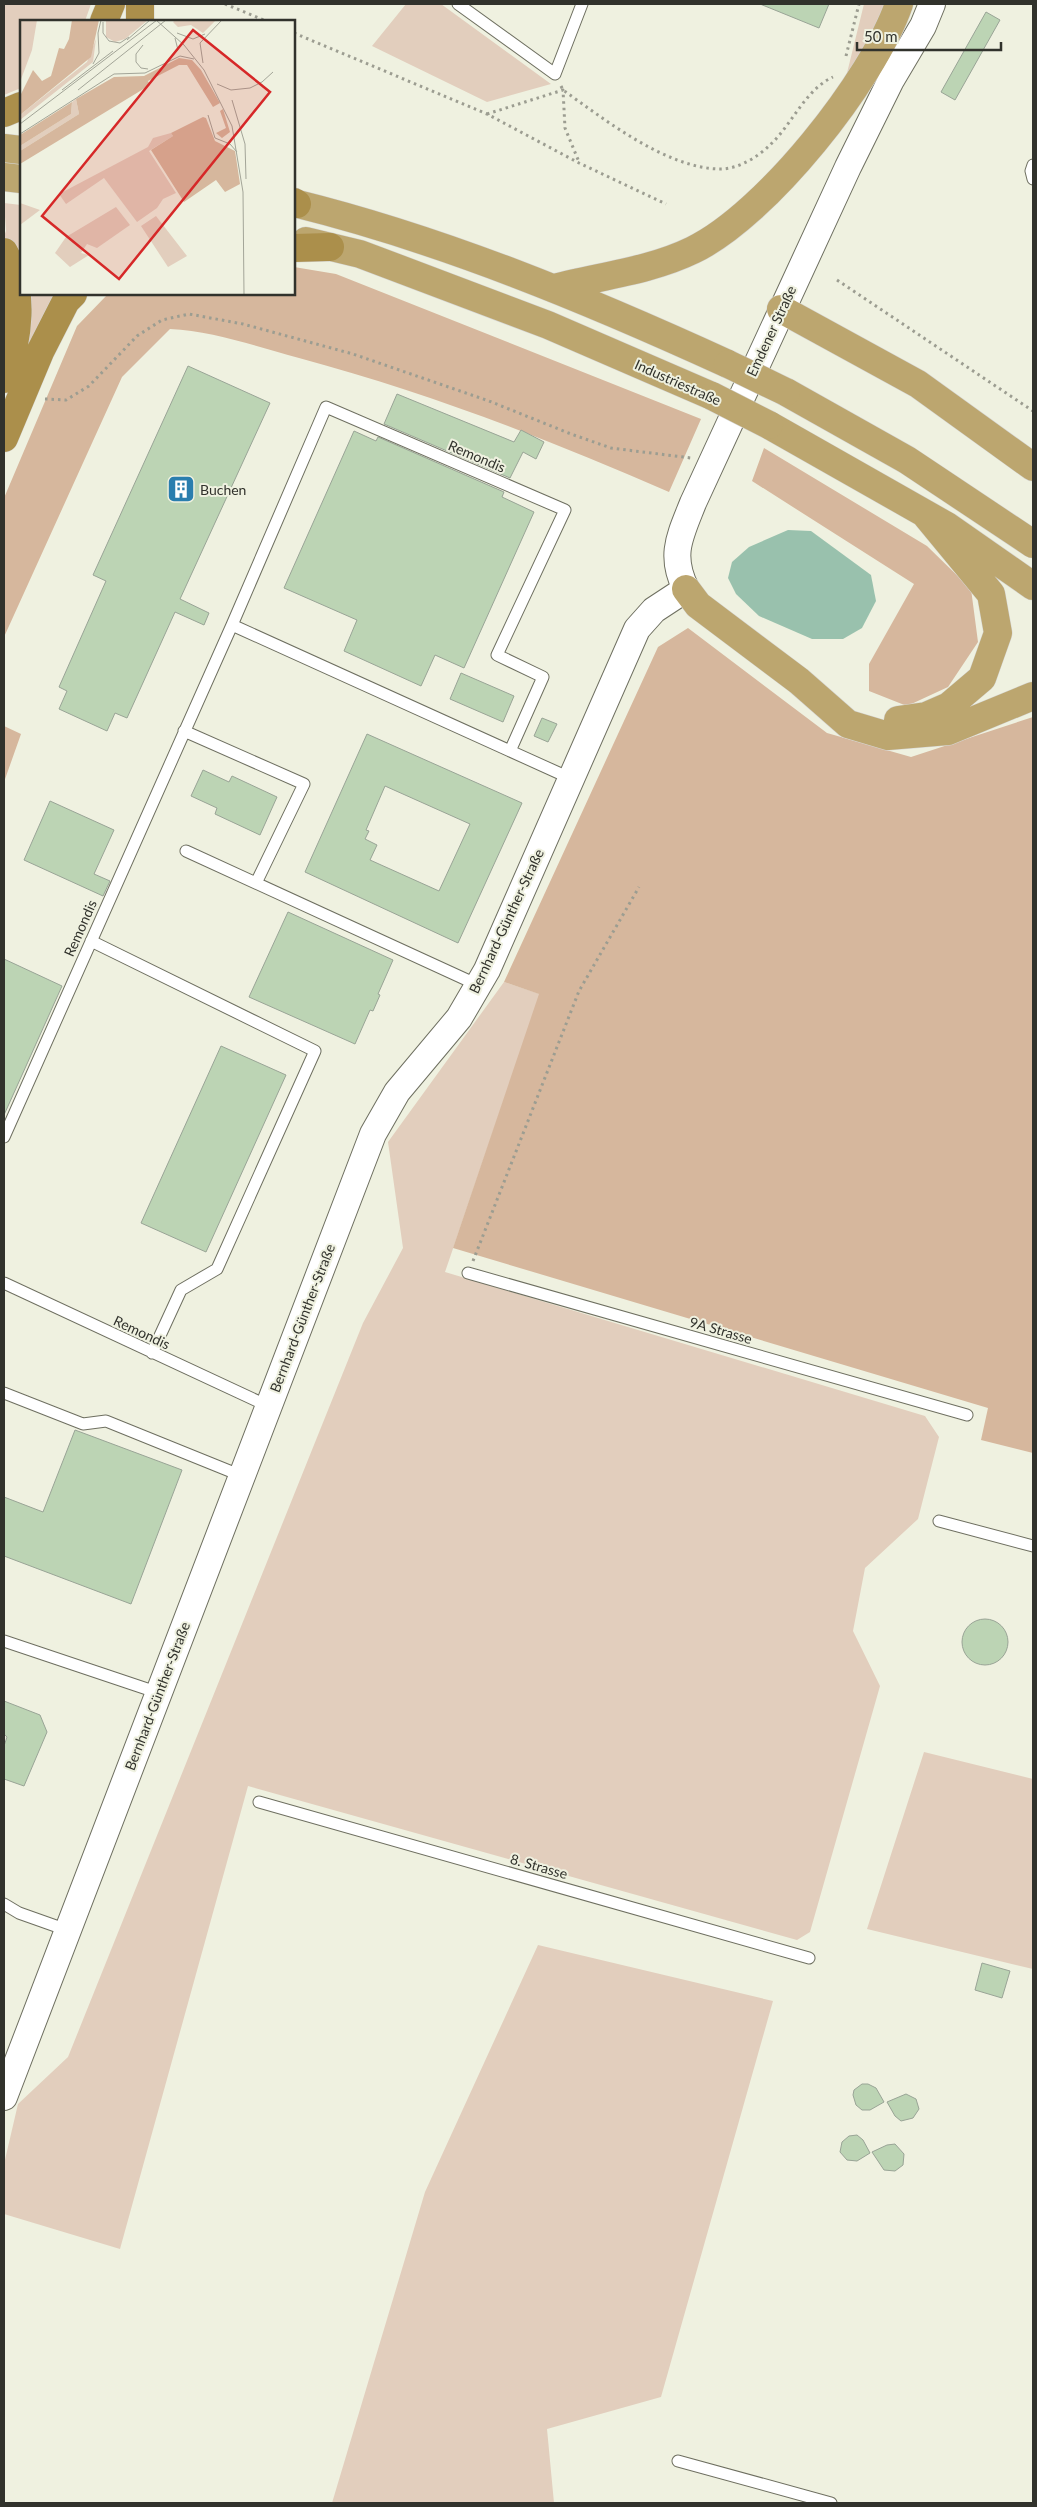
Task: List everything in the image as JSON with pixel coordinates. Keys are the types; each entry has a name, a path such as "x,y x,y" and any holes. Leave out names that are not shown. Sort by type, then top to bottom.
{"highway":[{"path":"104,20 111,4"},
{"path":"140,4 140,20"},
{"path":"554,288 663,263 693,250 728,229 776,184 844,104 873,58 898,4"},
{"path":"4,113 20,106"},
{"path":"4,148 20,150"},
{"path":"4,178 20,179"},
{"path":"295,203 426,242 554,288 728,364 786,392 907,460 1033,544"},
{"name":"Industriestraße","path":"295,238 360,254 548,325 712,396 769,425 925,514 1033,586"},
{"path":"295,248 330,247"},
{"path":"4,252 10,263 17,294 17,322 11,360 4,379"},
{"path":"4,438 40,352 66,301 72,295"},
{"path":"781,309 918,384 1033,467"},
{"path":"799,681 852,706 896,721 926,716 949,706 982,678 998,633 991,594 925,514"},
{"path":"686,588 698,605 799,681 848,724 888,736 948,731 1033,696"}],"street":[{"name":"Emdener Straße","path":"891,80 915,4"},
{"name":"Emdener Straße","path":"686,588 676,565 676,552 692,503 781,309 891,80 922,26 932,4"},
{"name":"Bernhard-Günther-Straße","path":"4,2097 373,1134 397,1092 459,1018 478,985 572,779 637,629 654,610 686,588"}],"lane":[{"path":"458,4 555,74 582,4"},
{"path":"1033,166 1031,171 1033,179"},
{"name":"Remondis","path":"4,1137 232,625 326,407 565,510 497,655 543,677 510,751"},
{"path":"232,625 572,779"},
{"path":"184,731 304,784 256,882"},
{"path":"186,851 478,985"},
{"path":"91,941 315,1050 216,1269 181,1290 152,1353"},
{"name":"9A Strasse","path":"468,1273 966,1415"},
{"name":"Remondis","path":"4,1284 268,1406"},
{"path":"4,1393 83,1424 106,1421 242,1476"},
{"path":"939,1521 1033,1546"},
{"path":"4,1641 159,1692"},
{"name":"8. Strasse","path":"260,1802 810,1958"},
{"path":"4,1904 19,1913 67,1930"},
{"path":"678,2461 831,2503"}],"path":[{"path":"225,4 264,20"},
{"path":"844,63 859,4"},
{"path":"295,33 487,114 579,163 666,204"},
{"path":"555,74 563,90 565,128 579,163"},
{"path":"563,90 636,142 683,162 719,170 753,160 773,142 812,92 834,76"},
{"path":"487,114 563,90"},
{"path":"838,280 1033,411"},
{"path":"44,399 66,400 89,386 136,336 162,320 189,314 243,324 353,354 489,401 611,448 694,459 709,466"},
{"path":"468,1273 579,991 639,887"}],"shaded area":[{"path":"4,4 91,4 85,20 20,20 20,88 4,95"},
{"path":"406,4 441,4 551,84 487,102 372,46"},
{"path":"864,4 889,4 846,79 847,73"},
{"path":"4,203 20,205 20,269 15,254 4,236 6,231"},
{"path":"295,267 336,274 701,419 669,492 578,453 440,401 346,371 235,340 186,330 170,329 122,377 4,637 4,498 77,326 107,295 295,295"},
{"path":"25,295 62,295 21,362"},
{"path":"764,448 927,546 971,589 978,642 948,687 907,706 869,691 869,664 914,584 752,481"},
{"path":"788,530 811,531 871,575 876,601 862,628 843,639 812,639 759,616 736,594 728,578 732,562 749,547"},
{"path":"688,628 827,733 911,757 1033,717 1033,1453 981,1440 988,1408 453,1248 539,994 504,982 658,647"},
{"path":"4,726 21,734 4,782"},
{"path":"504,982 540,994 445,1272 925,1416 939,1437 918,1519 865,1568 853,1631 880,1686 810,1932 797,1940 248,1786 120,2249 4,2214 4,2164 18,2104 68,2057 363,1323 403,1248 388,1142"},
{"path":"924,1752 1033,1779 1033,1969 867,1929"},
{"path":"538,1945 773,2001 661,2397 547,2429 554,2503 332,2503 425,2192"}],"building":[{"path":"760,4 829,4 819,28"},
{"path":"986,12 1000,20 955,100 941,92"},
{"name":"Buchen","path":"188,366 270,403 180,599 209,613 204,625 175,612 127,718 115,713 107,731 59,709 67,691 59,687 106,581 93,575"},
{"path":"397,394 514,442 521,430 544,442 536,459 523,452 510,478 384,424"},
{"path":"354,431 376,441 378,437 504,492 502,497 534,512 464,668 435,655 421,686 344,651 357,620 284,588"},
{"path":"461,673 514,696 503,722 450,699"},
{"path":"542,718 557,724 548,742 534,736"},
{"path":"367,734 522,803 458,943 305,872","holes":["385,786 470,824 439,891 370,860 377,845 365,839 369,831 366,830"]},
{"path":"203,770 229,782 232,776 277,797 260,835 215,814 217,808 191,796"},
{"path":"50,801 114,830 94,874 110,881 103,896 24,860"},
{"path":"288,912 393,960 378,994 380,995 373,1011 370,1010 355,1044 249,997"},
{"path":"4,959 62,986 4,1115"},
{"path":"221,1046 286,1075 206,1252 141,1223"},
{"path":"75,1430 182,1470 131,1604 4,1556 4,1497 43,1512"},
{"path":"981,1619 989,1619 998,1623 1004,1629 1008,1642 1004,1655 998,1661 989,1665 981,1665 972,1661 966,1655 962,1646 962,1638 966,1629 972,1623"},
{"path":"4,1701 40,1715 47,1732 24,1786 4,1779 4,1746 7,1737 4,1734"},
{"path":"982,1963 1010,1971 1002,1998 975,1990"},
{"path":"862,2084 868,2084 876,2088 884,2102 870,2110 862,2110 856,2105 853,2095 854,2090"},
{"path":"906,2094 916,2099 919,2109 913,2118 901,2121 895,2116 887,2102"},
{"path":"857,2135 863,2140 870,2153 857,2161 847,2160 840,2152 842,2142 849,2136"},
{"path":"895,2144 904,2154 903,2165 895,2171 884,2170 872,2152 887,2145"}],"place":[{"name":"Buchen","path":"181,489"}]}
